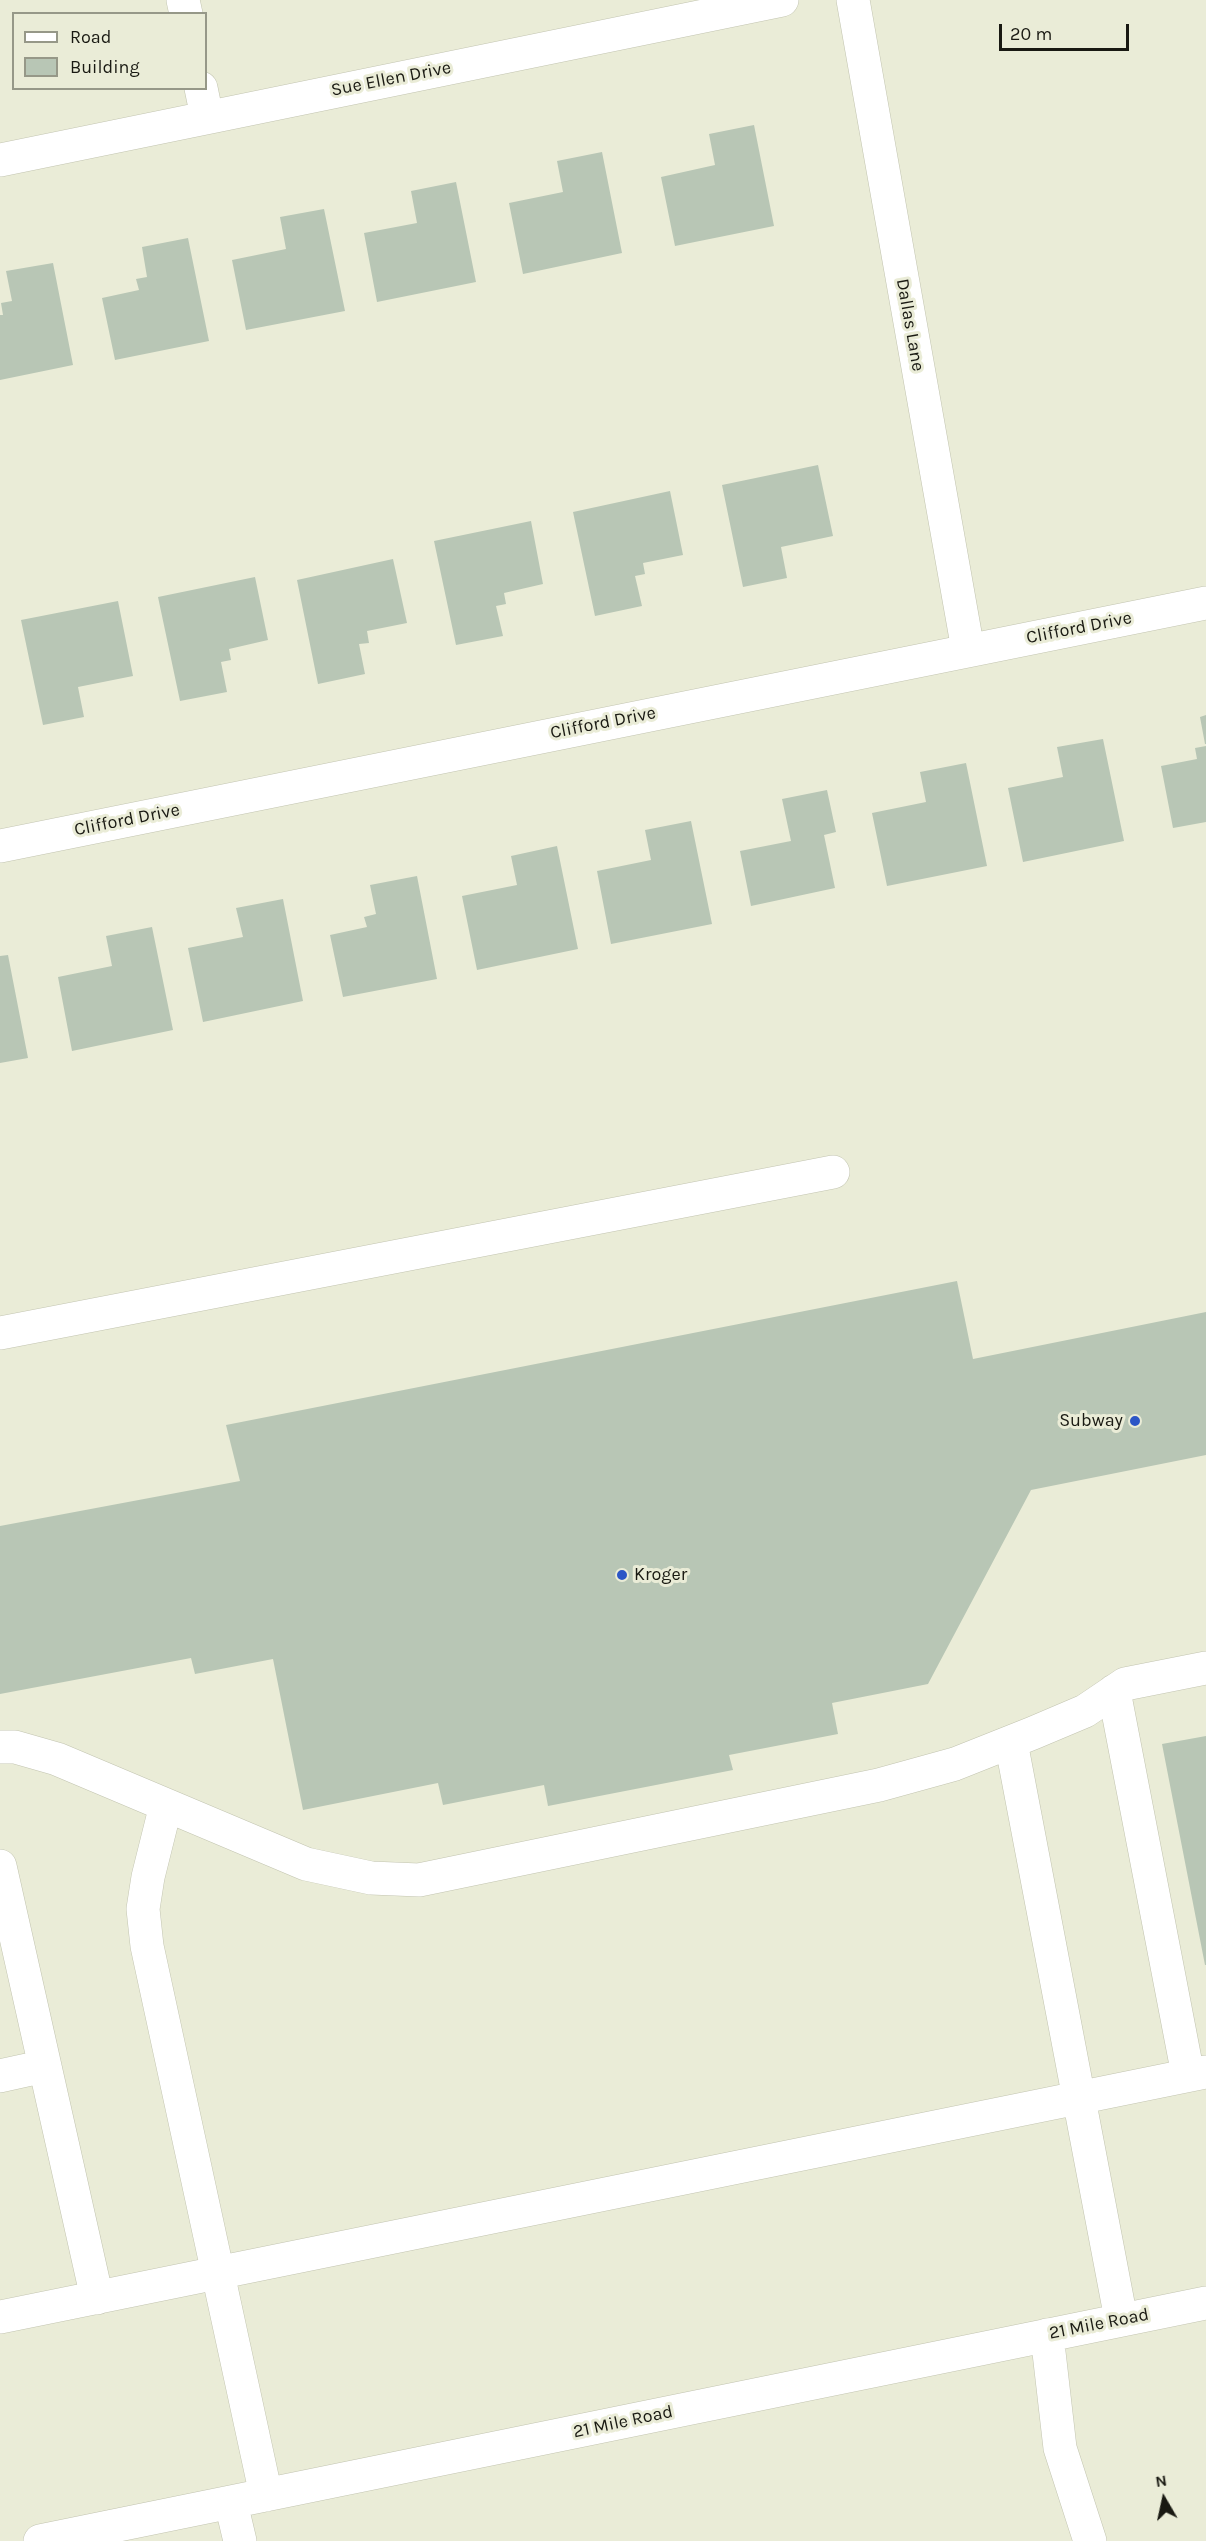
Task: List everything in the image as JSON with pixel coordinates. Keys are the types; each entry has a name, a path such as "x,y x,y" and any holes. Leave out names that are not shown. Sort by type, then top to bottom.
{"street":[{"name":"Sue Ellen Drive","path":"0,160 204,103 782,0"},
{"name":"Dallas Lane","path":"853,0 968,650"},
{"name":"Clifford Drive","path":"0,846 1206,603"},
{"path":"0,1333 833,1172"},
{"path":"0,1747 15,1747 57,1760 306,1864 371,1878 419,1880 879,1785 955,1764 1011,1742 1085,1711 1125,1684 1206,1668"},
{"path":"0,2317 1197,2073 1114,1691"},
{"path":"1011,1742 1121,2319"},
{"path":"166,1805 148,1877 143,1909 147,1946 267,2495"},
{"path":"0,1866 97,2298"},
{"path":"0,2076 45,2066"},
{"name":"21 Mile Road","path":"40,2541 1206,2303"},
{"path":"1047,2335 1060,2448 1090,2541"},
{"path":"231,2503 240,2541"}],"building":[{"path":"754,125 774,226 675,246 661,177 715,165 709,134"},
{"path":"602,152 622,253 523,274 509,203 563,192 557,161"},
{"path":"456,182 476,282 377,302 364,233 417,223 411,191"},
{"path":"324,209 345,311 246,330 232,260 286,249 280,217"},
{"path":"188,238 209,341 115,360 102,298 139,290 136,279 147,277 142,247"},
{"path":"53,263 73,365 0,380 0,315 3,315 1,303 12,301 6,271"},
{"path":"818,465 833,536 781,547 787,578 743,587 722,485"},
{"path":"670,491 683,555 643,563 645,574 635,576 642,606 595,616 573,512"},
{"path":"531,521 543,584 504,593 506,604 496,606 503,636 456,645 434,541"},
{"path":"393,559 407,623 367,631 369,643 359,644 365,674 318,684 297,580"},
{"path":"255,577 268,640 229,649 231,660 221,662 227,692 180,701 158,597"},
{"path":"118,601 133,676 78,687 84,717 43,725 21,620"},
{"path":"1206,715 1206,744 1205,744 1200,717"},
{"path":"1103,739 1124,841 1023,862 1008,788 1063,777 1057,747"},
{"path":"1206,746 1206,822 1173,828 1161,766 1197,759 1195,748"},
{"path":"966,763 987,866 887,886 872,813 926,802 920,772"},
{"path":"827,790 836,832 824,835 835,888 751,906 740,851 791,841 782,799"},
{"path":"691,821 712,924 611,944 597,871 651,860 645,830"},
{"path":"557,846 578,949 477,970 462,896 517,885 511,856"},
{"path":"417,876 437,979 343,997 330,935 367,927 364,917 376,914 370,885"},
{"path":"283,899 303,1001 203,1022 188,948 243,937 236,908"},
{"path":"152,927 173,1030 72,1051 58,977 112,966 106,936"},
{"path":"8,955 28,1058 0,1063 0,956"},
{"name":"Kroger","path":"957,1281 973,1359 1206,1312 1206,1455 1031,1490 928,1684 832,1703 838,1734 729,1755 733,1770 548,1806 544,1785 443,1805 438,1783 303,1810 273,1659 195,1674 191,1658 0,1694 0,1526 240,1481 226,1425"},
{"path":"1206,1736 1206,1965 1205,1965 1162,1744"}],"place":[{"name":"Subway","path":"1135,1421"},
{"name":"Kroger","path":"622,1575"}]}
